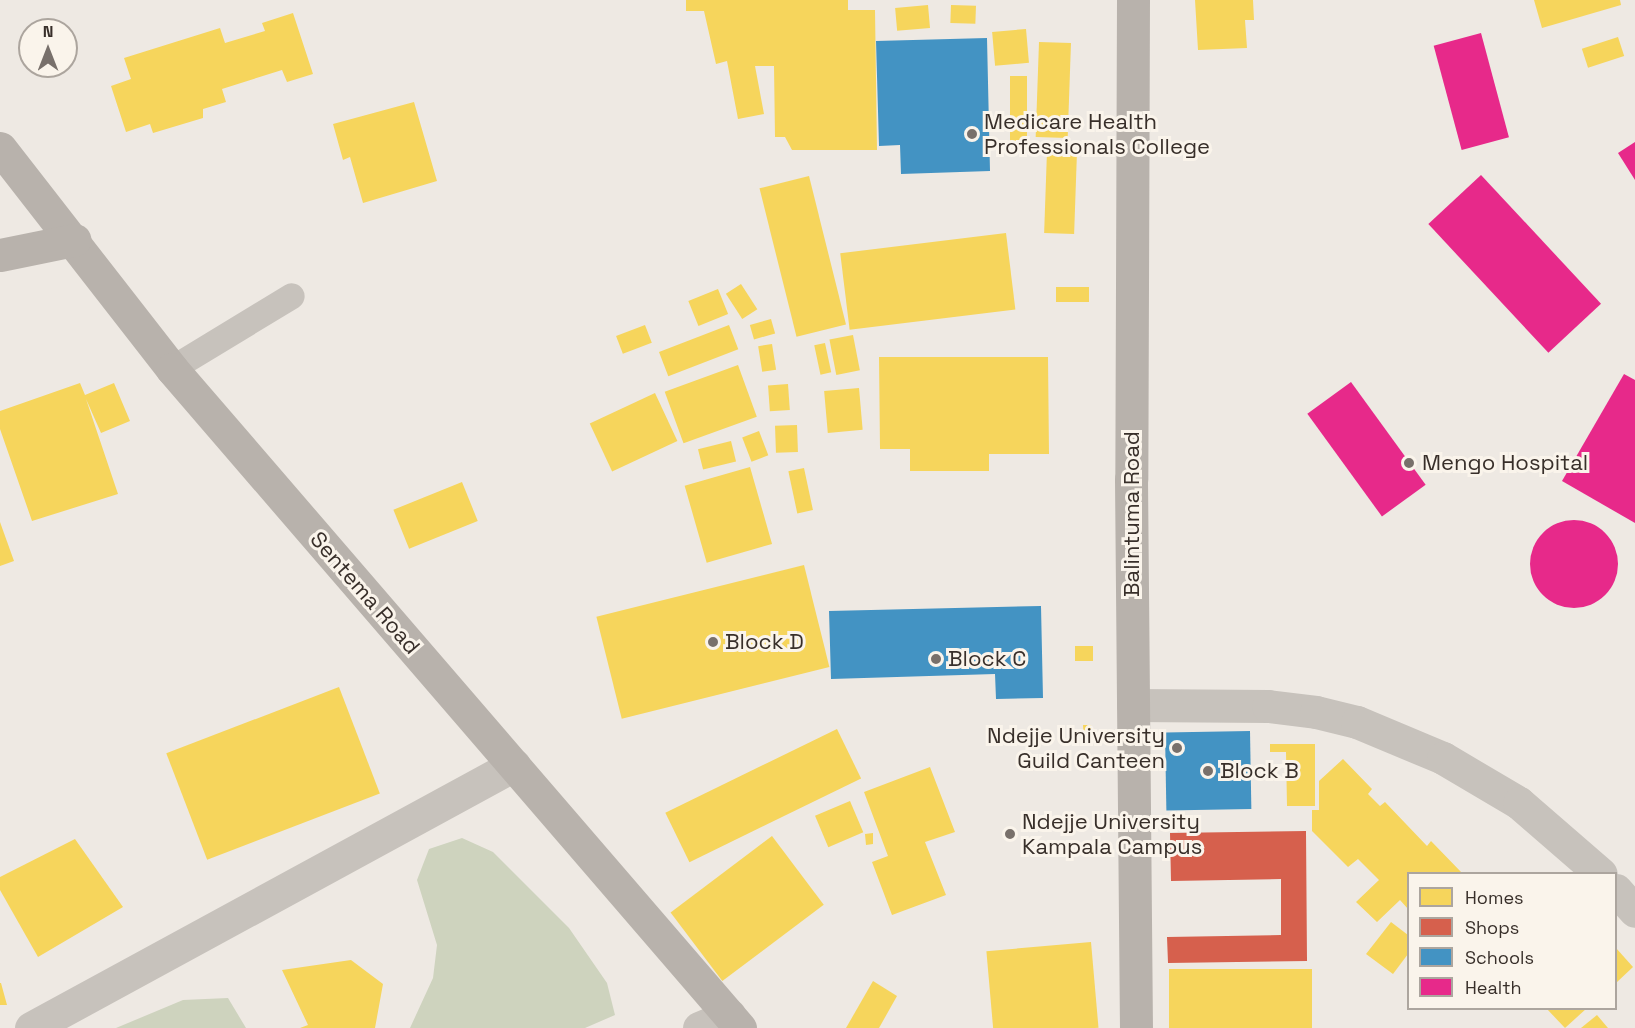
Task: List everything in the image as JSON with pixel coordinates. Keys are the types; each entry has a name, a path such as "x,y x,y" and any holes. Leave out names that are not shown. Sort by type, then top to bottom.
{"main road":[{"name":"Balintuma Road","path":"1133,0 1133,705 1136,1028"},
{"name":"Sentema Road","path":"0,148 74,240 172,369 735,1022"},
{"path":"0,255 74,240"}],"street":[{"path":"1133,705 1268,706 1357,722 1443,758 1519,803 1600,872"},
{"path":"31,1028 514,765"},
{"path":"1617,891 1635,911"},
{"path":"699,1028 735,1022"}],"lane":[{"path":"172,369 292,296"}],"green space":[{"path":"462,838 493,852 569,928 607,983 615,1015 585,1028 410,1028 433,978 437,945 417,880 429,849"},
{"path":"228,998 246,1028 116,1028 183,1000"}],"building: Homes":[{"path":"686,0 848,0 848,10 875,10 877,150 792,150 785,137 775,137 774,66 755,66 764,114 738,119 727,61 716,64 704,11 686,11"},
{"path":"1195,0 1253,0 1254,20 1245,20 1247,48 1198,50"},
{"path":"1534,0 1620,0 1621,5 1542,28"},
{"path":"928,5 930,28 897,31 895,8"},
{"path":"951,5 976,6 975,24 950,23"},
{"path":"293,13 313,74 287,82 282,70 222,89 226,102 203,109 203,118 153,133 150,124 126,132 111,86 131,79 124,58 220,28 225,43 265,31 262,23"},
{"path":"1026,29 1029,63 995,66 992,32"},
{"path":"1618,37 1624,56 1588,68 1582,49"},
{"path":"1039,42 1071,43 1068,138 1036,137"},
{"path":"1010,76 1027,76 1027,145 1010,145"},
{"path":"414,102 437,181 363,203 350,157 343,160 333,124"},
{"path":"1047,151 1077,152 1074,234 1044,233"},
{"path":"809,176 846,324 797,337 760,188"},
{"path":"1006,233 1015,309 850,330 840,253"},
{"path":"741,284 757,309 742,319 726,294"},
{"path":"1056,287 1089,287 1089,302 1056,302"},
{"path":"718,289 728,314 698,326 688,301"},
{"path":"771,319 775,333 754,339 750,325"},
{"path":"645,325 652,343 623,354 616,336"},
{"path":"729,325 738,349 668,376 659,352"},
{"path":"853,335 860,370 836,375 829,340"},
{"path":"825,343 831,372 820,375 814,345"},
{"path":"772,344 776,370 762,372 758,346"},
{"path":"879,357 1048,357 1049,454 989,454 989,471 910,471 910,449 880,449"},
{"path":"738,365 757,417 684,443 665,392"},
{"path":"80,383 85,395 114,383 130,421 101,433 86,399 118,494 32,521 0,429 0,411"},
{"path":"788,384 790,410 770,411 768,385"},
{"path":"859,388 863,430 828,433 824,391"},
{"path":"655,393 677,441 612,471 590,423"},
{"path":"797,425 798,452 776,453 775,426"},
{"path":"759,431 768,455 752,462 742,437"},
{"path":"731,441 736,461 703,470 698,449"},
{"path":"750,467 772,544 707,563 685,486"},
{"path":"804,468 813,510 797,513 788,471"},
{"path":"462,482 478,521 409,549 393,510"},
{"path":"0,522 14,561 0,566"},
{"name":"Block D","path":"804,565 829,667 622,719 596,617"},
{"path":"1075,646 1093,646 1093,661 1075,661"},
{"path":"339,687 380,793 207,860 166,753"},
{"path":"1083,725 1091,725 1093,737 1084,739"},
{"path":"837,729 861,778 689,862 665,813"},
{"path":"1270,744 1315,744 1315,806 1287,806 1286,752 1270,752"},
{"path":"1343,759 1372,789 1368,794 1380,806 1385,802 1427,846 1431,841 1461,872 1407,872 1407,908 1400,900 1377,922 1356,902 1379,880 1358,859 1348,867 1312,831 1312,810 1319,810 1319,781"},
{"path":"930,767 955,832 925,842 946,895 892,915 872,862 888,856 864,792"},
{"path":"850,801 863,832 828,847 815,816"},
{"path":"873,833 873,844 866,845 865,834"},
{"path":"772,836 824,905 722,981 671,912"},
{"path":"75,839 123,907 38,957 0,890 0,877"},
{"path":"1391,922 1407,934 1407,955 1393,974 1366,954"},
{"path":"1091,942 1098,1028 993,1028 986,951"},
{"path":"1617,949 1633,967 1617,982"},
{"path":"351,960 383,984 375,1028 300,1028 308,1025 282,970"},
{"path":"1169,969 1312,969 1312,1028 1169,1028"},
{"path":"873,981 897,996 879,1028 846,1028"},
{"path":"1,983 7,1005 0,1005"},
{"path":"1548,1010 1585,1010 1565,1028"},
{"path":"1597,1015 1608,1028 1581,1028"}],"building: Shops":[{"path":"1306,831 1307,961 1168,963 1167,937 1281,935 1281,879 1171,881 1170,833"}],"building: Schools":[{"path":"987,38 990,171 901,174 900,145 879,146 876,41"},
{"name":"Block C","path":"1041,606 1043,698 996,699 995,674 831,679 829,611"},
{"name":"Block B","path":"1250,731 1251,809 1166,810 1165,732"}],"building: Health":[{"path":"1481,33 1509,137 1462,150 1434,46"},
{"path":"1635,142 1635,180 1618,153"},
{"path":"1481,175 1601,304 1548,353 1428,224"},
{"path":"1624,374 1635,380 1635,523 1562,481"},
{"path":"1351,382 1426,485 1382,516 1307,414"},
{"path":"1574,520 1599,527 1611,539 1618,564 1611,589 1599,601 1574,608 1549,601 1537,589 1530,564 1537,539 1549,527"}],"place":[{"name":"Medicare Health Professionals College","path":"972,134"},
{"name":"Mengo Hospital","path":"1409,463"},
{"name":"Block D","path":"713,642"},
{"name":"Block C","path":"936,659"},
{"name":"Ndejje University Guild Canteen","path":"1177,748"},
{"name":"Block B","path":"1208,771"},
{"name":"Ndejje University Kampala Campus","path":"1010,834"}]}
